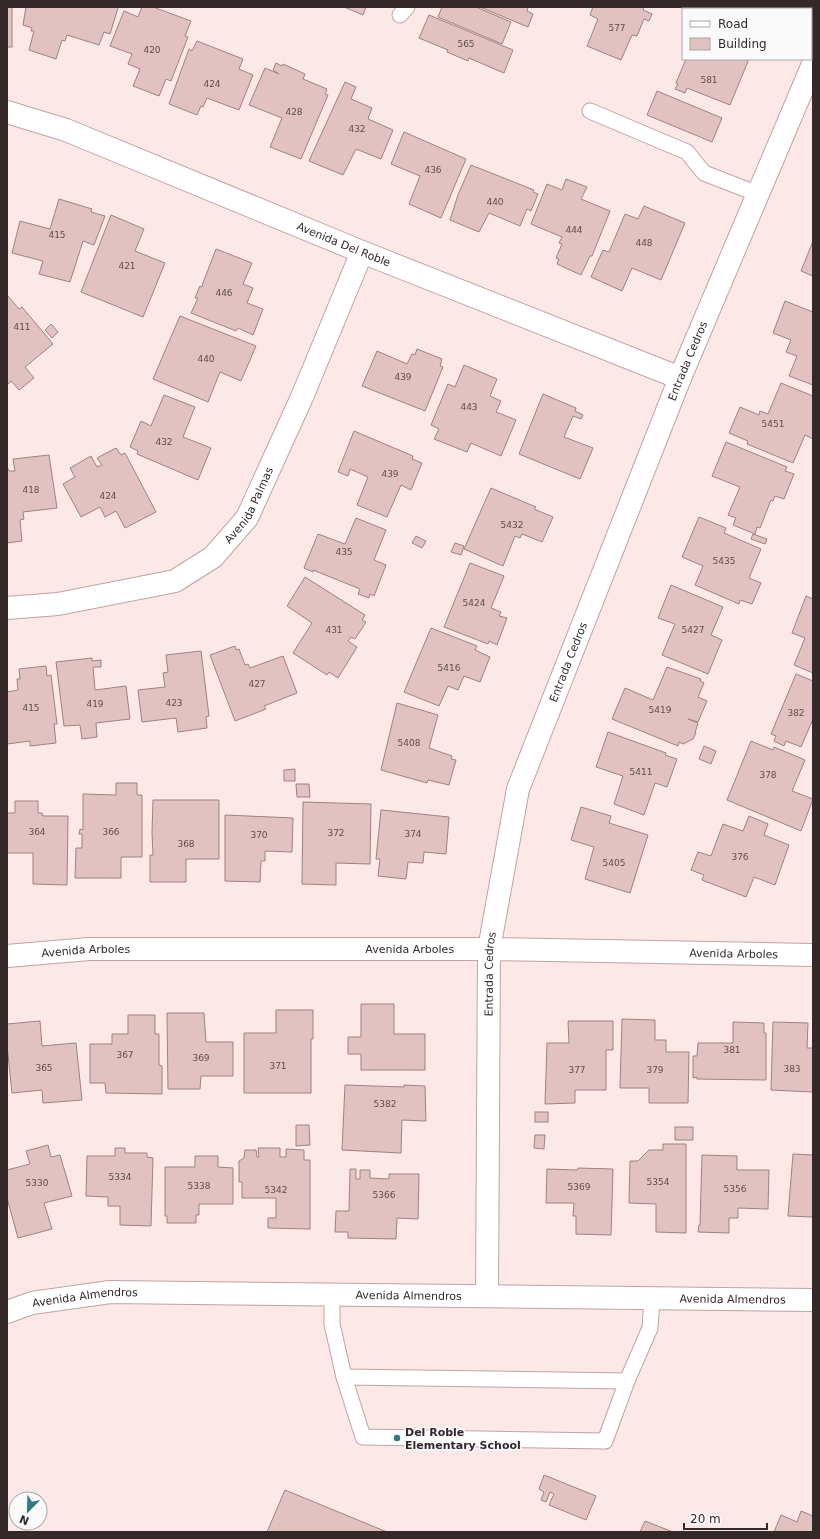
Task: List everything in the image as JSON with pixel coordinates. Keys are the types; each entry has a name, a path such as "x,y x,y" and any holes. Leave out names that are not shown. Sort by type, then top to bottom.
{"street":[{"name":"Entrada Cedros","path":"487,1296 489,949 518,789 680,378 813,64"},
{"name":"Avenida Del Roble","path":"7,112 66,130 362,252 680,378"},
{"name":"Avenida Palmas","path":"7,608 58,604 175,581 214,556 247,518 302,397 362,252"},
{"name":"Avenida Arboles","path":"7,956 89,949 489,949 813,955"},
{"name":"Avenida Almendros","path":"7,1312 32,1303 110,1292 813,1300"}],"lane":[{"path":"590,111 687,152 704,173 758,194"},
{"path":"332,1294 332,1324 344,1376 363,1437 597,1441 605,1441 627,1381 650,1328 652,1298"},
{"path":"344,1376 627,1381"}],"building":[{"path":"7,7 12,7 12,47 7,47"},
{"path":"26,7 118,8 110,34 104,32 99,45 67,35 65,41 62,40 56,59 29,50 34,31 31,31 32,28 23,25"},
{"path":"142,7 153,7 191,21 185,36 188,37 171,81 166,79 159,96 133,86 140,69 128,64 132,54 110,46 124,11 138,17"},
{"path":"344,7 366,7 363,15"},
{"path":"442,7 476,7 511,22 502,44 438,17"},
{"path":"480,7 528,7 527,11 533,14 528,27"},
{"path":"593,7 644,7 643,10 652,14 649,21 644,19 637,36 632,35 621,60 587,46 598,19 590,15"},
{"path":"705,7 775,7 774,8"},
{"path":"429,15 513,50 504,73 469,58 468,61 447,52 448,50 419,38"},
{"path":"197,41 243,59 239,69 253,75 239,110 207,98 197,115 169,104 189,49 192,51"},
{"path":"686,60 749,60 730,105 687,88 685,93 675,89 678,84 676,83"},
{"path":"276,63 282,66 283,64 305,74 303,79 327,89 325,94 328,95 301,159 270,147 282,118 249,105 265,68 279,74 273,70"},
{"path":"345,82 356,87 351,99 372,108 368,119 393,130 381,159 356,149 343,175 309,161"},
{"path":"657,91 722,118 712,142 647,115"},
{"path":"404,132 466,159 441,218 409,204 420,176 391,164"},
{"path":"471,165 534,190 533,192 538,194 531,211 527,209 520,226 489,213 479,232 450,220 458,195"},
{"path":"566,179 587,187 581,199 610,211 592,256 590,256 581,275 557,264 559,259 556,258 562,244 559,243 562,237 531,224 547,184 562,190"},
{"path":"59,199 92,209 91,212 105,216 94,245 83,241 70,282 39,274 43,261 12,253 20,221 50,229"},
{"path":"644,206 685,223 661,280 632,268 622,291 591,277 603,250 609,252 625,214 638,219"},
{"path":"111,215 144,229 135,251 165,263 143,317 81,292"},
{"path":"813,241 813,276 801,271"},
{"path":"216,249 252,263 243,284 253,288 247,303 263,309 253,335 238,328 236,331 191,313 198,298 195,298 200,286 202,287"},
{"path":"7,295 19,309 22,307 53,344 25,367 34,378 19,390 11,381 7,385"},
{"path":"785,301 813,312 813,385 789,376 797,356 786,352 791,340 773,333"},
{"path":"180,316 256,346 241,381 220,372 208,402 153,379"},
{"path":"51,324 58,332 52,338 45,330"},
{"path":"417,349 442,359 440,366 443,367 425,411 362,386 377,351 407,364 412,354 415,355"},
{"path":"464,365 497,379 490,396 501,401 496,412 516,420 501,456 471,443 467,452 434,439 439,429 431,425 448,384 455,387"},
{"path":"781,383 813,396 813,439 805,435 793,463 747,444 748,441 729,433 740,407 759,415 760,411 768,414"},
{"path":"543,394 576,408 575,411 583,415 581,419 573,416 564,437 593,448 580,479 519,454"},
{"path":"164,395 195,407 183,437 211,448 198,480 137,454 138,451 130,447 141,421 151,426"},
{"path":"354,431 413,456 412,459 422,463 411,490 401,485 387,517 357,505 368,477 350,469 348,476 338,472"},
{"path":"726,442 787,467 785,471 794,474 784,499 775,496 773,501 771,500 760,528 757,527 755,534 733,525 736,518 728,515 740,487 712,476"},
{"path":"116,448 121,455 125,453 156,512 125,528 116,511 105,517 100,507 81,517 63,484 75,477 70,468 91,456 97,467 102,465 97,458"},
{"path":"49,455 57,508 23,512 24,519 20,520 22,541 7,543 7,467 9,471 15,471 13,459"},
{"path":"491,488 536,507 534,509 553,517 542,542 522,534 520,538 515,536 503,566 464,549"},
{"path":"699,517 726,528 724,533 761,549 749,578 761,583 752,604 740,600 739,604 695,585 703,566 682,557"},
{"path":"356,518 386,530 374,560 386,565 374,596 370,594 369,598 358,594 360,589 313,570 313,572 304,568 318,534 345,544"},
{"path":"753,534 767,539 765,544 751,539"},
{"path":"416,536 426,541 422,548 412,543"},
{"path":"455,543 464,546 461,555 451,552"},
{"path":"470,563 504,576 491,608 501,612 499,616 507,618 497,645 489,641 488,644 444,627"},
{"path":"305,577 365,615 362,620 366,622 355,639 351,637 348,641 357,647 338,678 329,672 327,675 293,653 312,623 287,606"},
{"path":"671,585 723,607 711,635 722,640 708,674 662,655 675,624 658,618"},
{"path":"806,596 813,599 813,673 794,665 805,638 792,633"},
{"path":"431,628 477,646 475,650 490,657 480,682 464,676 458,690 448,686 439,706 404,692"},
{"path":"235,646 236,650 239,649 245,665 248,664 250,668 283,656 297,693 264,706 266,709 235,721 210,655"},
{"path":"201,651 209,716 206,717 207,728 178,732 176,718 142,722 138,690 165,687 163,673 168,672 166,655"},
{"path":"92,658 92,661 101,660 101,667 93,667 95,690 126,686 130,719 96,723 97,737 82,739 80,725 64,726 56,662"},
{"path":"46,666 47,676 51,675 57,724 54,724 56,743 30,746 30,741 7,744 7,692 18,690 17,679 20,679 19,669"},
{"path":"667,667 701,679 700,681 704,683 698,697 707,701 698,722 688,719 698,723 693,739 683,744 679,742 678,746 612,719 625,688 653,700"},
{"path":"796,674 813,681 813,719 801,747 786,741 784,746 774,741 776,736 771,734"},
{"path":"397,703 438,715 429,748 452,756 451,759 456,760 449,785 428,780 427,783 381,770"},
{"path":"608,732 666,753 665,755 677,759 667,787 655,783 644,815 614,804 623,776 596,767"},
{"path":"751,741 773,750 774,747 805,760 792,791 813,799 801,831 727,800"},
{"path":"704,746 716,751 711,764 699,759"},
{"path":"295,769 295,781 284,781 284,770"},
{"path":"116,783 137,783 137,795 142,795 142,857 121,857 121,878 75,878 76,848 82,848 82,834 79,834 80,829 83,830 83,794 116,795"},
{"path":"296,784 309,784 310,797 297,797"},
{"path":"153,800 219,800 219,859 186,859 186,882 150,882 150,855 153,855"},
{"path":"15,801 38,801 38,813 42,813 43,816 68,816 67,885 33,884 33,853 7,853 7,813 15,813"},
{"path":"303,802 371,804 370,864 336,863 336,885 302,884"},
{"path":"581,807 611,816 609,823 648,835 630,893 585,879 594,847 571,840"},
{"path":"381,810 449,817 446,854 424,852 423,863 408,862 406,879 378,876 380,859 376,859"},
{"path":"225,815 293,818 292,852 265,851 265,861 261,861 260,882 225,881"},
{"path":"749,816 768,824 764,835 789,845 775,885 754,877 746,897 702,880 704,875 691,870 698,852 711,856 723,824 743,831"},
{"path":"361,1004 394,1004 394,1034 425,1034 425,1070 361,1070 361,1054 348,1054 348,1037 361,1037"},
{"path":"276,1010 313,1010 313,1039 311,1039 311,1093 244,1093 244,1033 276,1033"},
{"path":"167,1013 204,1013 206,1042 233,1042 233,1076 201,1076 200,1089 168,1089"},
{"path":"128,1015 155,1015 155,1034 159,1034 159,1065 162,1066 162,1094 106,1093 105,1083 90,1083 90,1044 112,1044 112,1034 128,1034"},
{"path":"622,1019 655,1020 655,1040 666,1040 666,1052 689,1052 688,1103 649,1103 649,1088 620,1088"},
{"path":"40,1021 42,1046 76,1043 82,1100 43,1103 42,1090 12,1093 7,1045 7,1024"},
{"path":"568,1021 613,1021 613,1050 606,1050 606,1090 575,1090 575,1103 545,1104 547,1043 569,1043"},
{"path":"733,1022 764,1023 764,1033 766,1033 766,1080 693,1078 693,1056 697,1056 698,1043 733,1043"},
{"path":"773,1022 808,1023 807,1048 813,1048 813,1092 771,1090"},
{"path":"345,1085 404,1087 404,1085 425,1086 426,1121 402,1120 401,1153 342,1150"},
{"path":"535,1112 548,1112 548,1122 535,1122"},
{"path":"296,1125 309,1125 310,1145 296,1146"},
{"path":"675,1127 693,1127 693,1140 675,1140"},
{"path":"535,1135 545,1135 544,1149 534,1148"},
{"path":"663,1144 686,1144 686,1233 656,1232 656,1204 629,1203 630,1161 638,1161 649,1150 663,1150"},
{"path":"48,1145 51,1157 60,1155 72,1196 44,1203 52,1229 18,1238 7,1198 7,1170 30,1164 26,1151"},
{"path":"115,1148 125,1148 125,1153 147,1153 147,1157 153,1158 151,1226 120,1225 120,1206 108,1206 108,1197 86,1196 87,1156 115,1156"},
{"path":"258,1148 280,1148 280,1157 286,1157 286,1149 304,1150 304,1160 310,1160 310,1229 268,1228 268,1218 276,1218 276,1198 242,1198 242,1182 239,1182 239,1161 244,1158 245,1150 256,1150 257,1157 259,1157"},
{"path":"793,1154 813,1155 813,1217 788,1216"},
{"path":"702,1155 737,1156 737,1170 769,1170 768,1209 738,1208 738,1218 729,1218 729,1233 698,1232 700,1225"},
{"path":"195,1156 218,1156 218,1167 233,1168 233,1204 199,1204 199,1215 196,1215 196,1223 167,1223 167,1216 165,1216 165,1167 195,1167"},
{"path":"578,1168 613,1169 611,1235 576,1234 576,1216 573,1216 574,1203 546,1203 547,1169 577,1170"},
{"path":"350,1169 356,1169 356,1179 360,1179 360,1170 370,1170 370,1178 389,1179 389,1174 419,1174 418,1219 397,1218 396,1239 348,1238 348,1232 335,1232 336,1211 349,1211"},
{"path":"544,1475 596,1496 586,1520 549,1505 554,1494 550,1492 546,1502 541,1500 544,1492 539,1489"},
{"path":"285,1490 387,1532 267,1532"},
{"path":"801,1511 813,1516 813,1532 774,1532 781,1515 797,1522"},
{"path":"645,1521 673,1532 640,1532"}],"place":[{"name":"Del Roble Elementary School","path":"397,1438"}]}
